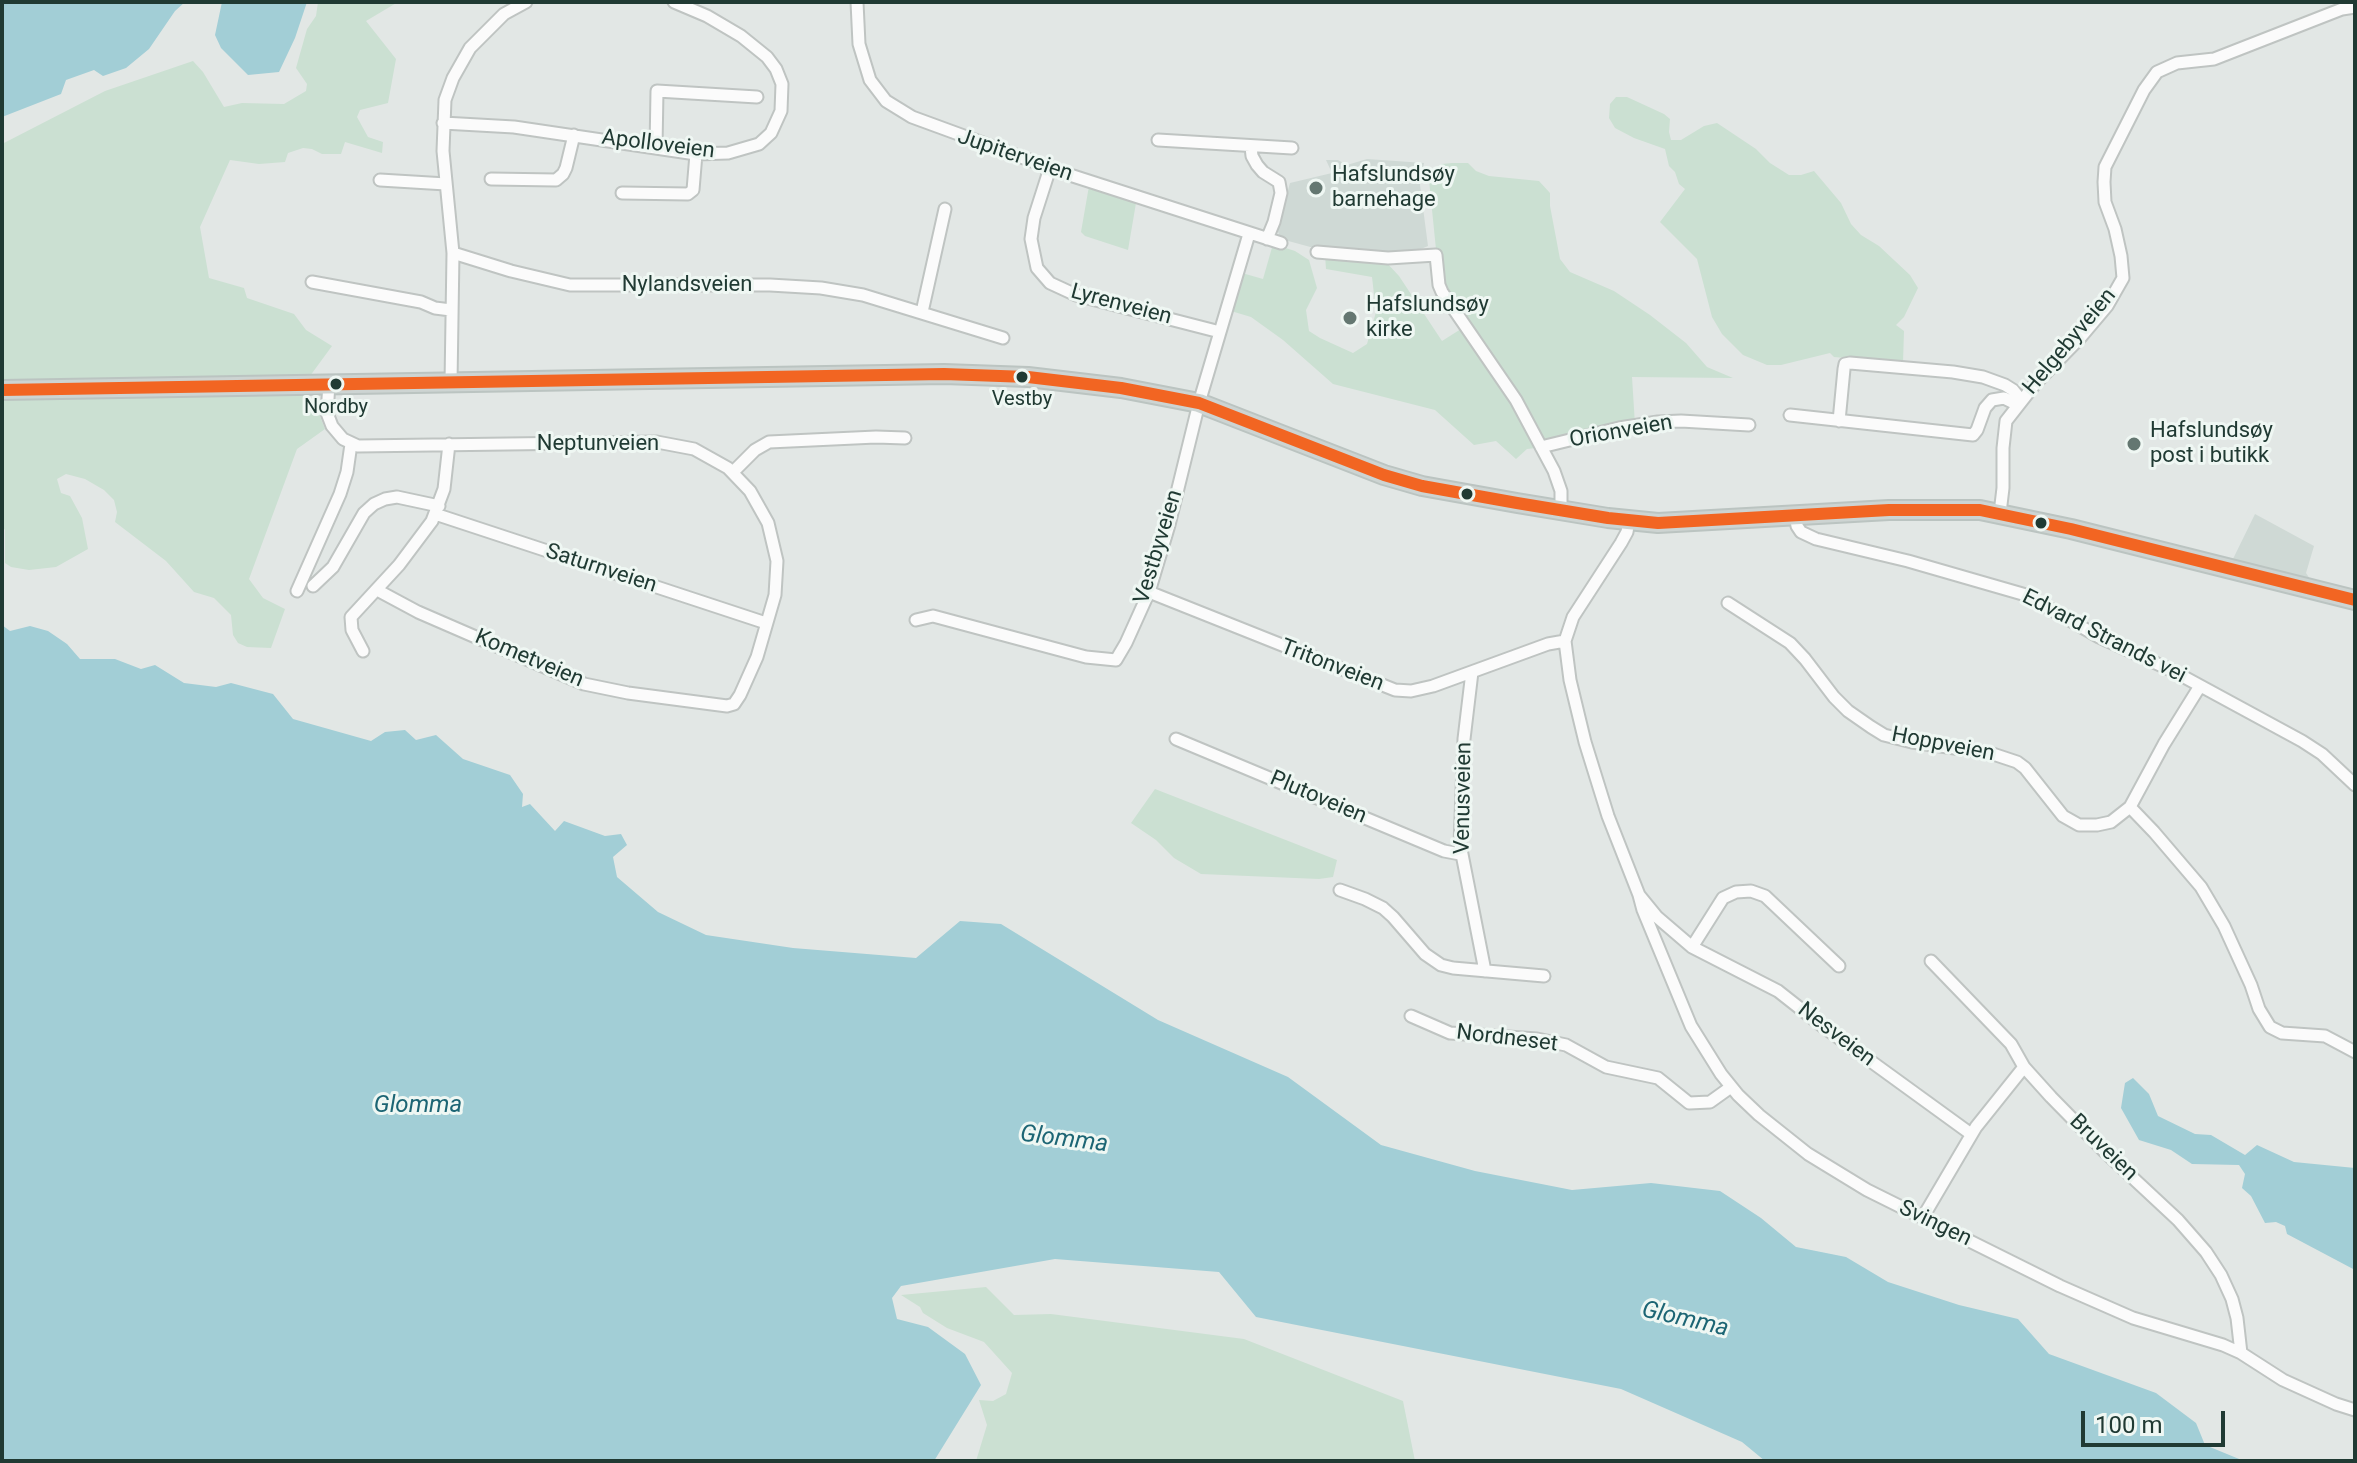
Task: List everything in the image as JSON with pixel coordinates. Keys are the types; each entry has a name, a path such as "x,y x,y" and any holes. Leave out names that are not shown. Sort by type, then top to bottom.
{"main road":[{"path":"2,390 975,375 1060,380 1199,403 1404,481 1561,511 1629,521 1684,522 1939,509 2000,513 2355,600"}],"street":[{"path":"451,383 453,253 443,123 447,91 464,58 496,21 526,2"},
{"name":"Apolloveien","path":"443,123 514,127 696,154 753,147 766,139 781,111 782,84 772,63 741,36 707,16 674,2"},
{"name":"Jupiterveien","path":"857,2 859,44 870,80 886,101 922,122 1050,168 1281,243"},
{"name":"Helgebyveien","path":"2000,513 2006,421 2107,306 2123,278 2115,229 2105,202 2105,167 2144,90 2157,72 2177,63 2214,59 2342,9 2355,7"},
{"path":"656,148 657,91 757,97"},
{"path":"491,179 556,180 566,168 574,135"},
{"path":"1158,140 1292,148"},
{"path":"1251,147 1257,165 1279,182 1281,193 1267,239"},
{"path":"622,193 691,193 696,154"},
{"name":"Lyrenveien","path":"1050,168 1034,218 1031,239 1037,268 1050,283 1076,295 1220,332"},
{"path":"380,180 446,184"},
{"path":"922,312 945,209"},
{"name":"Vestbyveien","path":"916,620 933,616 1086,657 1116,660 1149,592 1199,403 1249,234"},
{"path":"1317,252 1388,258 1436,255 1442,292 1516,400 1554,471 1561,491 1561,511"},
{"name":"Nylandsveien","path":"453,253 570,285 809,287 863,295 1003,338"},
{"path":"312,282 451,310"},
{"name":"Helgebyveien","path":"1839,421 1847,363 1983,377 2013,390 2018,405"},
{"path":"297,591 347,472 351,444 337,433 329,419 329,384"},
{"name":"Helgebyveien","path":"1790,415 1973,435 1992,400 2004,398 2018,405"},
{"name":"Orionveien","path":"1541,447 1658,422 1749,425"},
{"path":"733,472 755,450 769,442 905,438"},
{"name":"Neptunveien","path":"351,444 666,443 705,454 733,472 759,505 768,523 774,542 777,578 775,595 753,667 736,702"},
{"path":"363,651 352,630 351,617 419,540 437,510 447,475 449,444"},
{"name":"Saturnveien","path":"313,586 333,567 362,517 374,504 397,497 766,623"},
{"name":"Edvard Strands vei","path":"1795,515 1801,532 1816,539 1908,561 2026,595 2099,637 2200,686 2314,748 2355,785"},
{"path":"1565,641 1573,617 1621,543 1629,521"},
{"name":"Kometveien","path":"377,590 418,612 584,684 723,707 736,702"},
{"name":"Tritonveien","path":"1149,592 1395,690 1421,690 1548,644 1565,641"},
{"name":"Hoppveien","path":"1728,603 1790,643 1843,706 1884,735 1990,753 2017,762 2063,816 2079,825 2111,822 2130,807"},
{"name":"Nesveien","path":"1565,641 1570,680 1585,742 1608,816 1639,895 1692,947 1778,991 1971,1134"},
{"name":"Venusveien","path":"1472,672 1464,747 1460,854 1485,971"},
{"path":"2200,686 2130,807 2201,887 2224,926 2270,1027 2282,1033 2325,1036 2355,1052"},
{"name":"Plutoveien","path":"1176,739 1444,851 1460,854"},
{"path":"1340,890 1383,908 1436,963 1453,968 1544,976"},
{"path":"1692,947 1723,898 1736,892 1751,891 1765,896 1839,966"},
{"name":"Svingen","path":"1639,895 1691,1026 1731,1087 1759,1115 1815,1159 1867,1190 2060,1286 2110,1309 2223,1345 2283,1380 2355,1410"},
{"path":"1660,950 1680,938"},
{"name":"Bruveien","path":"1931,961 2011,1044 2024,1067 2087,1134 2178,1220 2206,1252 2232,1299 2241,1353"},
{"name":"Nordneset","path":"1411,1016 1450,1033 1537,1039 1566,1045 1606,1067 1658,1078 1689,1103 1710,1102 1731,1087"},
{"path":"1923,1217 1971,1134 2024,1067"}],"shaded area":[{"path":"1367,159 1424,163 1420,185 1428,246 1416,251 1381,253 1314,248 1281,239 1278,226 1290,183 1332,173 1326,160 1338,160 1347,165"},
{"path":"2255,514 2314,546 2306,573 2312,582 2232,561"}],"green space":[{"path":"318,2 398,2 366,21 396,59 388,103 360,110 357,117 368,137 383,142 382,153 345,142 341,154 322,154 303,148 288,153 285,162 259,164 230,160 200,227 209,278 244,288 247,298 294,314 306,330 332,346 310,376 2,384 2,144 105,91 193,61 224,107 242,103 284,104 306,91 307,84 296,68 307,29 316,16"},
{"path":"1616,97 1627,97 1664,114 1670,119 1671,140 1681,140 1704,126 1717,123 1789,175 1814,171 1841,203 1851,224 1910,275 1918,288 1904,317 1896,325 1904,331 1903,363 1834,357 1830,353 1781,365 1767,365 1743,355 1722,334 1712,317 1697,259 1660,222 1685,189 1669,166 1665,149 1615,128 1609,118 1610,104"},
{"path":"1452,163 1468,163 1476,171 1489,176 1539,181 1550,193 1560,259 1570,272 1614,291 1686,343 1707,367 1733,378 1632,377 1635,425 1541,447 1439,279 1429,180 1432,170"},
{"path":"1089,186 1136,203 1128,250 1081,232"},
{"path":"1273,244 1295,251 1309,260 1317,288 1306,310 1309,331 1353,353 1367,344 1376,312 1372,277 1326,269 1325,255 1386,262 1399,276 1442,341 1461,329 1536,448 1527,449 1516,459 1496,441 1474,445 1435,410 1333,384 1283,340 1251,317 1231,311 1242,273 1263,279"},
{"path":"303,391 314,401 325,429 297,449 249,579 263,598 285,609 271,648 247,647 238,643 233,635 231,615 214,598 194,592 166,561 115,522 117,512 114,500 85,479 66,474 57,479 61,493 70,496 82,518 88,549 56,567 29,570 5,563 2,396"},
{"path":"1155,789 1337,860 1333,877 1201,874 1174,858 1156,840 1131,823"},
{"path":"986,1287 1014,1315 1051,1314 1244,1339 1403,1401 1415,1461 976,1461 987,1425 979,1400 993,1401 1006,1394 1012,1373 984,1342 947,1328 901,1295"}],"water":[{"path":"2,2 185,2 175,11 149,49 126,68 103,76 94,70 66,80 61,94 2,117"},
{"path":"222,2 307,2 279,72 248,75 221,48 215,35"},
{"name":"Glomma","path":"2,625 10,631 30,626 48,631 67,644 80,659 115,659 141,669 155,665 184,683 216,687 231,683 273,694 293,719 371,741 385,732 405,730 416,740 436,735 463,759 510,775 523,794 522,807 530,804 555,831 564,821 605,836 621,834 627,845 613,857 617,877 658,912 706,935 793,948 916,958 960,921 1001,924 1158,1020 1288,1077 1381,1145 1475,1171 1572,1190 1651,1183 1720,1191 1761,1218 1796,1247 1846,1257 1888,1282 1959,1305 2018,1319 2049,1354 2156,1393 2196,1423 2205,1445 2244,1461 1765,1461 1742,1442 1621,1389 1256,1317 1219,1272 1055,1259 901,1286 892,1298 897,1319 928,1327 965,1354 981,1385 934,1461 2,1461"},
{"path":"2133,1078 2149,1094 2158,1116 2195,1134 2211,1135 2245,1155 2257,1145 2294,1162 2355,1168 2355,1270 2287,1234 2285,1226 2276,1222 2265,1223 2251,1196 2242,1188 2245,1174 2239,1165 2192,1164 2171,1150 2139,1140 2121,1108 2125,1083"}],"transit line":[{"path":"2,390 944,374 1028,377 1121,388 1199,403 1384,475 1422,486 1517,503 1658,523 1889,510 1980,510 2071,529 2355,600"}],"place":[{"name":"Hafslundsøy barnehage","path":"1316,188"},
{"name":"Hafslundsøy kirke","path":"1350,318"},
{"name":"Vestby","path":"1022,377"},
{"name":"Nordby","path":"336,384"},
{"name":"Hafslundsøy post i butikk","path":"2134,444"}]}
